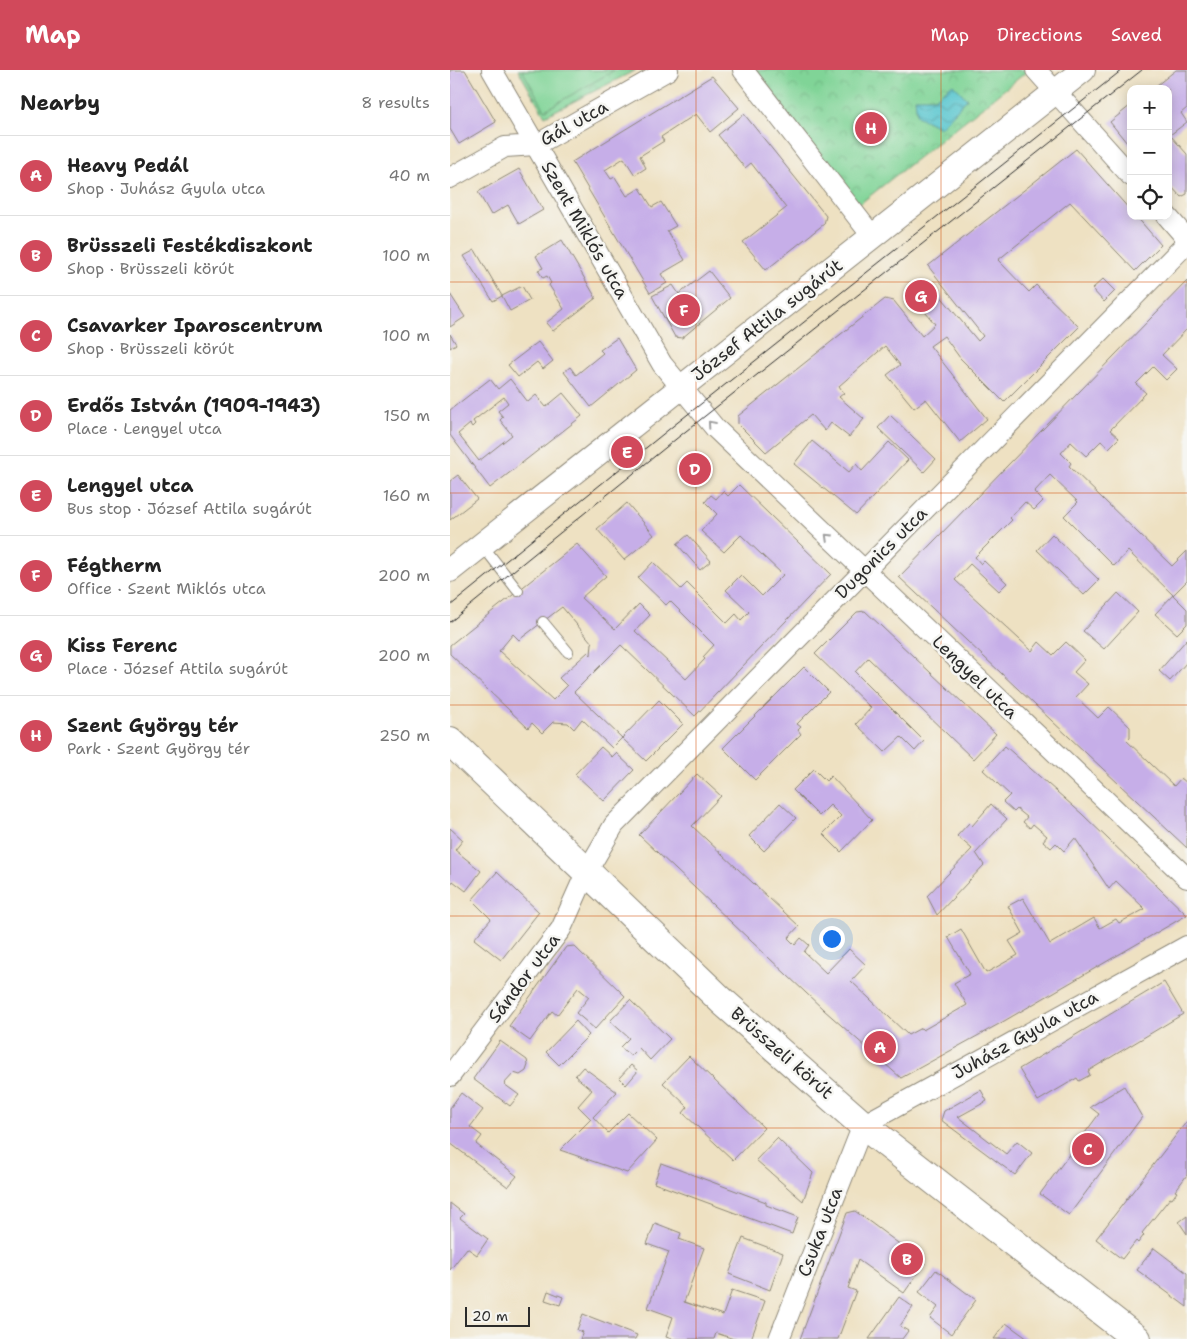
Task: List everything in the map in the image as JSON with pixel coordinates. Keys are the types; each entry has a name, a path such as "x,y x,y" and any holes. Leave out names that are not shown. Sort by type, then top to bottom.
{"main road":[{"name":"Brüsszeli körút","path":"450,740 586,873 722,1001 863,1125 1137,1339"}],"street":[{"name":"Szent Miklós utca","path":"492,70 662,364 681,388"},
{"name":"Gál utca","path":"450,178 505,147 536,145 668,70"},
{"path":"743,70 873,237"},
{"path":"1036,70 1130,175"},
{"name":"József Attila sugárút","path":"450,570 1083,70"},
{"path":"1170,220 1187,239"},
{"name":"Dugonics utca","path":"586,873 614,825 1187,243"},
{"name":"Lengyel utca","path":"681,388 715,428 1187,878"},
{"name":"Sándor utca","path":"450,1076 561,929 586,873"},
{"name":"Juhász Gyula utca","path":"863,1125 1187,946"},
{"name":"Csuka utca","path":"779,1339 863,1125"}],"lane":[{"path":"482,545 518,591"},
{"path":"543,622 568,652"}],"green space":[{"path":"518,70 636,70 545,116"},
{"path":"522,70 613,70 613,71 545,110"},
{"path":"743,70 1029,70 852,210"}],"water":[{"path":"953,84 967,99 940,128 917,116 915,98 935,98"}],"building":[{"path":"450,70 465,70 496,122 459,144 450,129"},
{"path":"1176,70 1187,70 1187,108 1181,113 1187,122 1172,133 1172,85 1157,85"},
{"path":"712,76 739,108 710,132 696,114 661,137 664,141 640,156 646,168 635,175 624,158 605,170 611,179 615,177 627,196 640,188 652,207 661,202 676,226 667,231 685,260 661,274 667,283 650,293 572,162"},
{"path":"1127,108 1127,143 1110,122"},
{"path":"744,114 826,216 824,224 766,270 743,242 786,208 751,163 745,168 718,135"},
{"path":"1172,137 1187,154 1187,194 1181,197 1172,187"},
{"path":"1076,149 1127,206 1127,220 1139,220 1161,245 1135,271 1070,202 998,260 1029,292 1036,285 1079,327 1004,402 960,358 944,336 930,346 987,419 960,442 926,399 914,408 887,375 900,365 885,346 839,386 844,393 839,397 864,419 849,437 831,423 825,431 811,415 766,452 738,424 738,416 885,299 894,301 922,336 935,324 921,307 938,293 978,341 983,336 928,266"},
{"path":"519,169 543,210 519,224 508,205 491,215 478,192"},
{"path":"562,240 596,298 553,331 546,323 564,309 549,285 551,283 547,276 543,278 538,270 543,268 536,256"},
{"path":"475,250 502,296 493,301 464,256"},
{"path":"709,271 730,298 682,338 675,337 652,296 673,285 679,294"},
{"path":"1103,279 1115,291 1104,302 1092,289"},
{"path":"1187,281 1187,329 1162,355 1177,369 1166,380 1153,367 1136,384 1146,393 1110,430 1119,438 1109,448 1101,441 1086,456 1071,442 1061,453 1071,463 1069,466 1172,566 1187,551 1187,581 1173,595 1128,551 1114,566 1064,516 1078,502 1050,475 1034,492 1043,501 1034,510 1025,502 1010,518 1012,520 975,557 981,564 984,561 1007,583 999,591 970,564 955,580 1032,651 1039,642 1053,655 1066,642 1085,660 1074,672 1088,684 1076,697 1098,718 1109,707 1130,727 1130,738 1127,741 1174,786 1181,778 1187,783 1187,848 899,577"},
{"path":"522,286 530,300 510,311 502,296"},
{"path":"450,294 465,317 450,327"},
{"path":"450,334 456,344 450,348"},
{"path":"617,338 636,370 591,407 564,372 570,367 576,375 603,353 600,350"},
{"path":"538,342 553,361 543,369 537,362 518,377 508,365"},
{"path":"490,379 498,389 510,379 528,402 536,395 546,407 563,393 582,416 490,488 450,435 450,410","holes":["504,397 508,403 498,411 503,417 500,420 512,435 479,461 458,434 470,424 472,427 475,424 473,421"]},
{"path":"890,415 936,459 924,472 878,428"},
{"path":"812,441 849,472 856,464 862,471 889,442 908,460 856,515 794,464"},
{"path":"458,475 477,499 450,520 450,481"},
{"path":"739,485 831,574 695,716 621,645 574,692 622,738 612,748 582,719 574,729 568,723 553,722 542,733 532,723 528,728 450,654 450,645 577,544 606,576 581,598 615,629 639,604 650,615 635,631 686,679 705,659 703,657 714,645 670,601 666,605 638,578 653,562 681,589 687,583 727,623 736,614 741,620 749,612 726,590 741,575 762,596 783,575 741,535 724,552 701,531 717,514 705,502 711,495 716,499 723,491 728,496","holes":["562,607 592,643 591,655 588,652 559,678 567,686 553,700 499,651 513,634 519,640"]},
{"path":"627,503 654,535 624,560 597,529"},
{"path":"1052,534 1099,580 1084,595 1037,550"},
{"path":"688,535 711,561 700,570 677,544"},
{"path":"1118,593 1138,612 1104,649 1083,631"},
{"path":"1173,595 1187,609 1187,624 1177,634 1155,614"},
{"path":"865,611 996,734 973,759 868,658 855,672 924,741 915,751 901,737 885,752 856,724 871,708 815,654 857,612"},
{"path":"1187,639 1187,662 1170,681 1159,671"},
{"path":"804,667 829,692 797,724 801,727 798,730 801,734 755,780 723,748"},
{"path":"659,700 683,724 646,761 622,738"},
{"path":"1005,746 1082,814 1187,915 999,1024 901,1078 824,1010 639,835 697,774 721,796 692,826 799,926 788,938 795,945 801,938 809,945 804,952 826,973 849,949 866,965 851,981 908,1035 921,1028 923,1030 967,1005 954,983 970,974 948,937 961,929 986,973 1018,955 1009,941 1023,933 1008,906 1023,898 1050,944 1094,918 1100,928 1116,919 1119,923 1145,909 1116,881 1109,889 1075,838 1064,851 1056,843 1051,848 1043,841 1047,836 1033,824 1030,828 1023,822 1027,817 1017,809 1014,812 1003,802 1010,795 983,770"},
{"path":"601,747 612,757 616,753 634,770 604,801 575,774"},
{"path":"814,769 826,781 831,776 872,820 841,852 823,834 841,816 830,805 819,816 793,790"},
{"path":"780,803 796,818 764,851 749,836"},
{"path":"991,804 1007,819 976,853 984,865 937,915 927,896 972,849 957,836 969,823 972,826"},
{"path":"450,828 463,840 455,850 481,871 466,891 453,881 450,886"},
{"path":"497,872 539,912 501,960 474,939 491,919 472,900"},
{"path":"574,946 625,996 595,1029 576,1013 589,997 578,988 557,1015 552,1011 530,1041 509,1026 566,947"},
{"path":"1164,982 1183,1014 1088,1071 1090,1075 1079,1081 1077,1078 1038,1101 1019,1069"},
{"path":"630,1000 670,1039 650,1060 639,1048 631,1056 620,1047 629,1038 610,1021"},
{"path":"576,1021 589,1035 559,1065 546,1052"},
{"path":"500,1041 527,1060 528,1065 526,1071 520,1075 514,1073 504,1084 519,1095 510,1106 473,1079"},
{"path":"689,1056 764,1128 733,1160 683,1113 688,1107 663,1083"},
{"path":"631,1065 638,1071 626,1085 619,1078"},
{"path":"583,1067 617,1092 593,1117 608,1133 628,1113 657,1140 627,1173 560,1150 591,1119 578,1106 592,1090 575,1076"},
{"path":"1124,1086 1142,1117 1069,1215 1040,1194 1099,1114 1090,1107"},
{"path":"981,1090 987,1101 958,1117 1006,1154 1017,1141 1032,1153 1015,1175 941,1120 944,1111"},
{"path":"461,1093 483,1110 470,1127 482,1136 476,1144 517,1176 508,1187 450,1143 450,1108"},
{"path":"1187,1121 1187,1175 1175,1191 1177,1192 1172,1199 1170,1198 1142,1233 1144,1235 1138,1243 1136,1241 1122,1259 1096,1239"},
{"path":"777,1138 813,1173 803,1201 756,1160"},
{"path":"661,1163 766,1202 766,1205 798,1217 792,1234 654,1183"},
{"path":"450,1203 464,1214 460,1218 488,1239 477,1255 467,1248 450,1270"},
{"path":"855,1211 925,1263 904,1293 858,1260 848,1288 856,1291 838,1339 800,1339 847,1213"},
{"path":"1187,1216 1187,1234 1179,1222"},
{"path":"655,1223 681,1233 679,1239 704,1248 684,1302 723,1315 732,1290 765,1301 751,1339 734,1339 716,1333 714,1339 672,1339 666,1337 673,1317 648,1308 669,1252 647,1244"},
{"path":"743,1238 783,1253 770,1290 729,1274"},
{"path":"1154,1248 1187,1273 1187,1307 1137,1270"},
{"path":"936,1270 976,1300 951,1334 930,1318 938,1307 919,1292"},
{"path":"548,1291 563,1297 560,1305 545,1300"},
{"path":"899,1297 913,1307 900,1326 908,1331 902,1339 869,1339"},
{"path":"583,1314 637,1335 635,1339 580,1339 583,1332 577,1330"},
{"path":"1006,1323 1028,1339 994,1339"}],"tram line":[{"path":"450,606 673,426 1122,70"},
{"path":"450,622 681,435 1142,70"}],"place":[{"name":"Szent György tér","path":"871,128"},
{"name":"Kiss Ferenc","path":"921,296"},
{"name":"Fégtherm","path":"684,310"},
{"name":"Lengyel utca","path":"627,452"},
{"name":"Erdős István (1909-1943)","path":"695,469"},
{"name":"Heavy Pedál","path":"880,1047"},
{"name":"Csavarker Iparoscentrum","path":"1088,1149"},
{"name":"Brüsszeli Festékdiszkont","path":"907,1259"}]}
